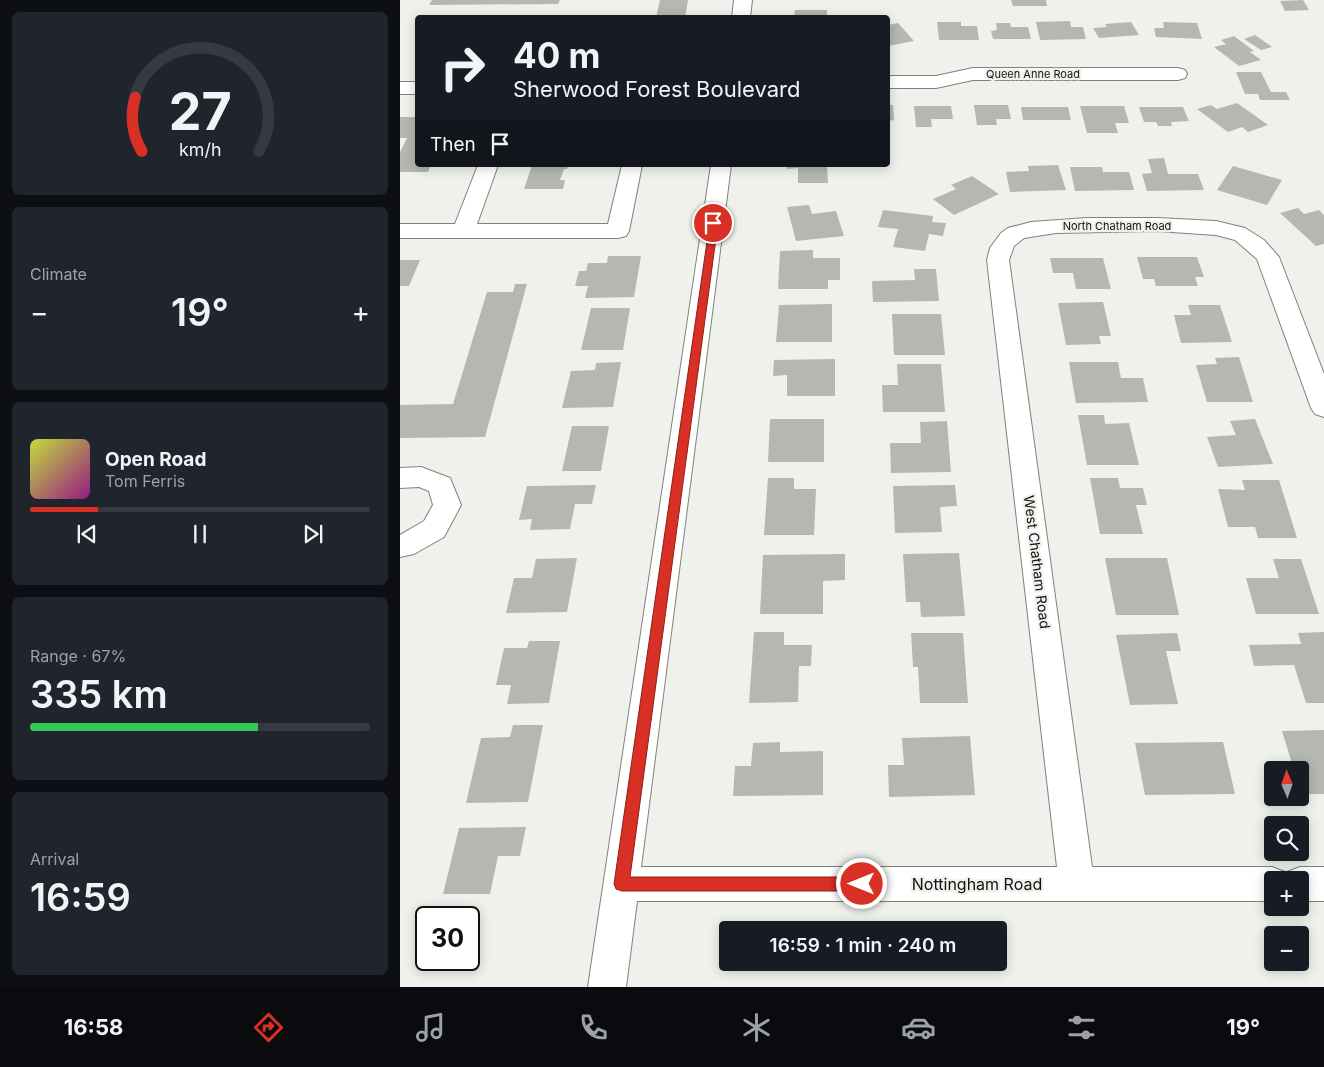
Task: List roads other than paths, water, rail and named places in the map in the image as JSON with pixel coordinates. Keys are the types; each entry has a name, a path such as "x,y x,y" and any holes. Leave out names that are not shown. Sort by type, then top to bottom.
{"street":[{"path":"741,15 743,0"},
{"name":"Queen Anne Road","path":"890,82 936,82 973,74 1178,74"},
{"path":"400,88 415,88"},
{"path":"464,231 487,167"},
{"path":"400,231 618,231 632,167"},
{"path":"607,987 721,167"},
{"name":"North Chatham Road","path":"1005,241 1015,233 1045,226 1201,226 1233,231 1260,247 1268,257 1324,408"},
{"name":"West Chatham Road","path":"1005,241 999,251 998,260 1077,884"},
{"path":"400,478 421,477 440,485 447,505 434,529 404,546 400,546"},
{"name":"Nottingham Road","path":"622,884 1264,884"},
{"path":"1309,884 1324,884"}]}
